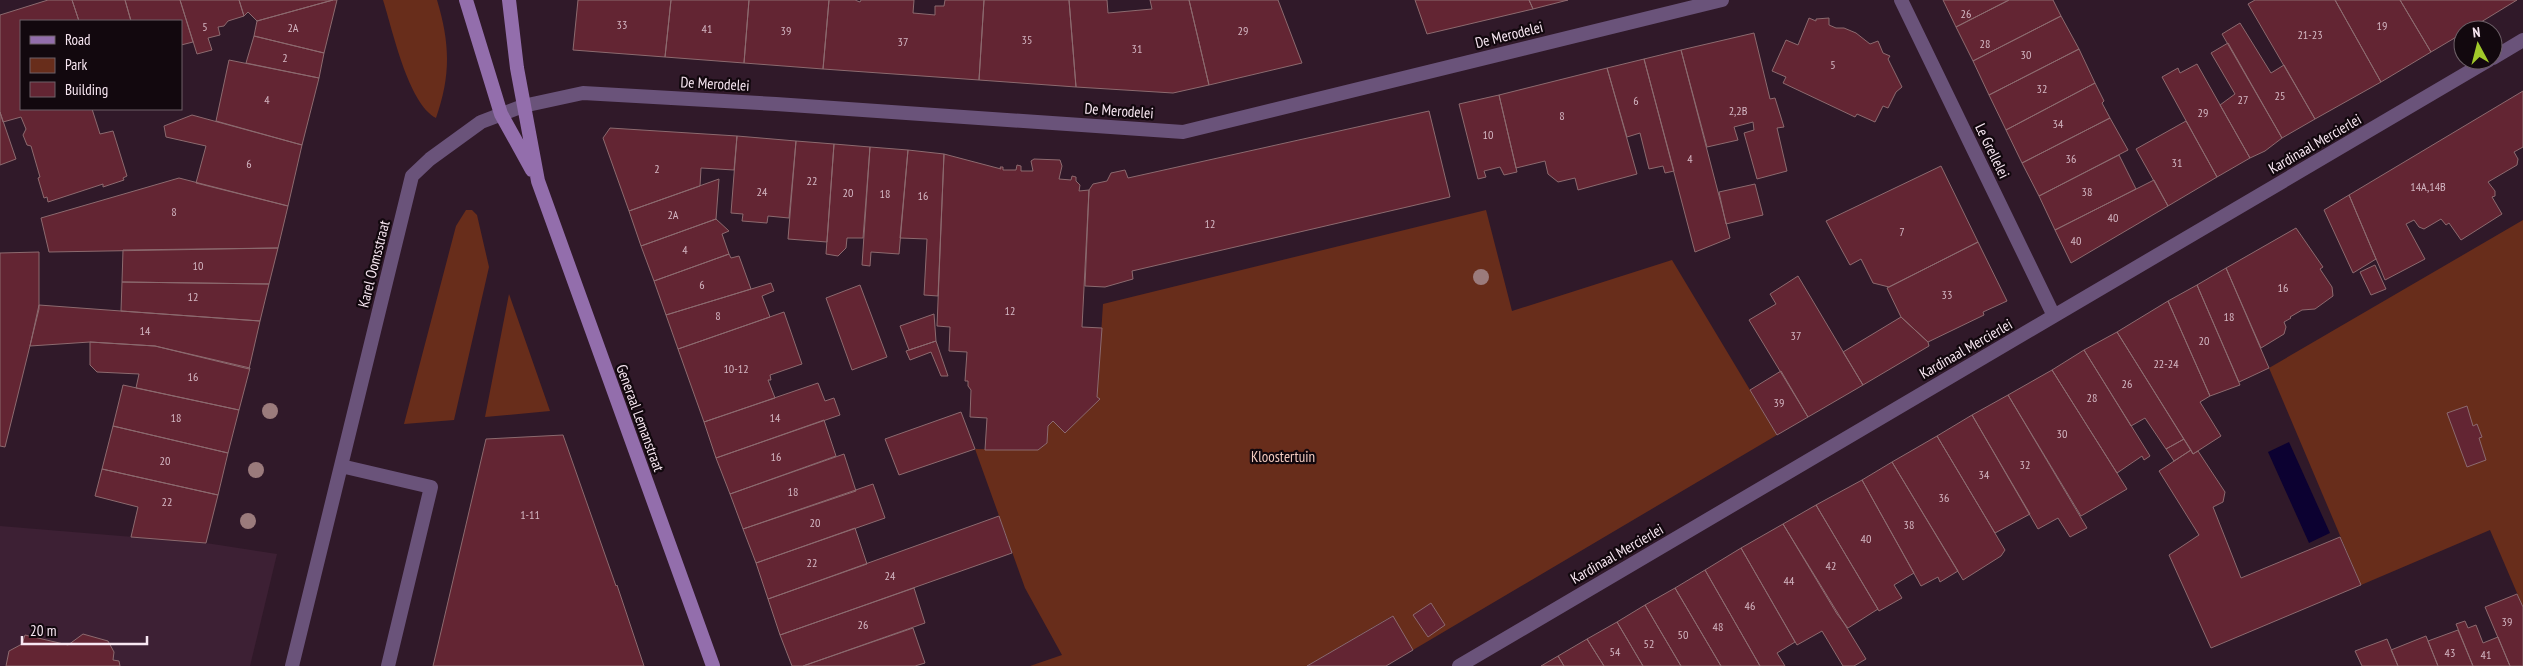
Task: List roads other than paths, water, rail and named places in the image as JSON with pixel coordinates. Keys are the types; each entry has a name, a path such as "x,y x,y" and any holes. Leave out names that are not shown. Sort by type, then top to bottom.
{"main road":[{"name":"Generaal Lemanstraat","path":"466,0 501,114 538,181"},
{"name":"Generaal Lemanstraat","path":"509,0 523,106 538,181 713,666"}],"street":[{"name":"De Merodelei","path":"501,114 523,106 583,93 786,104 1183,132 1722,0"},
{"name":"Le Grellelei","path":"1901,0 2054,316"},
{"path":"2503,52 2523,40"},
{"name":"Kardinaal Mercierlei","path":"1459,666 2472,70"},
{"name":"Karel Oomsstraat","path":"292,666 412,176 436,155 481,122 501,114"},
{"path":"341,466 431,487 388,666"}],"park label":[{"name":"Kloostertuin","path":"1283,457"}]}
